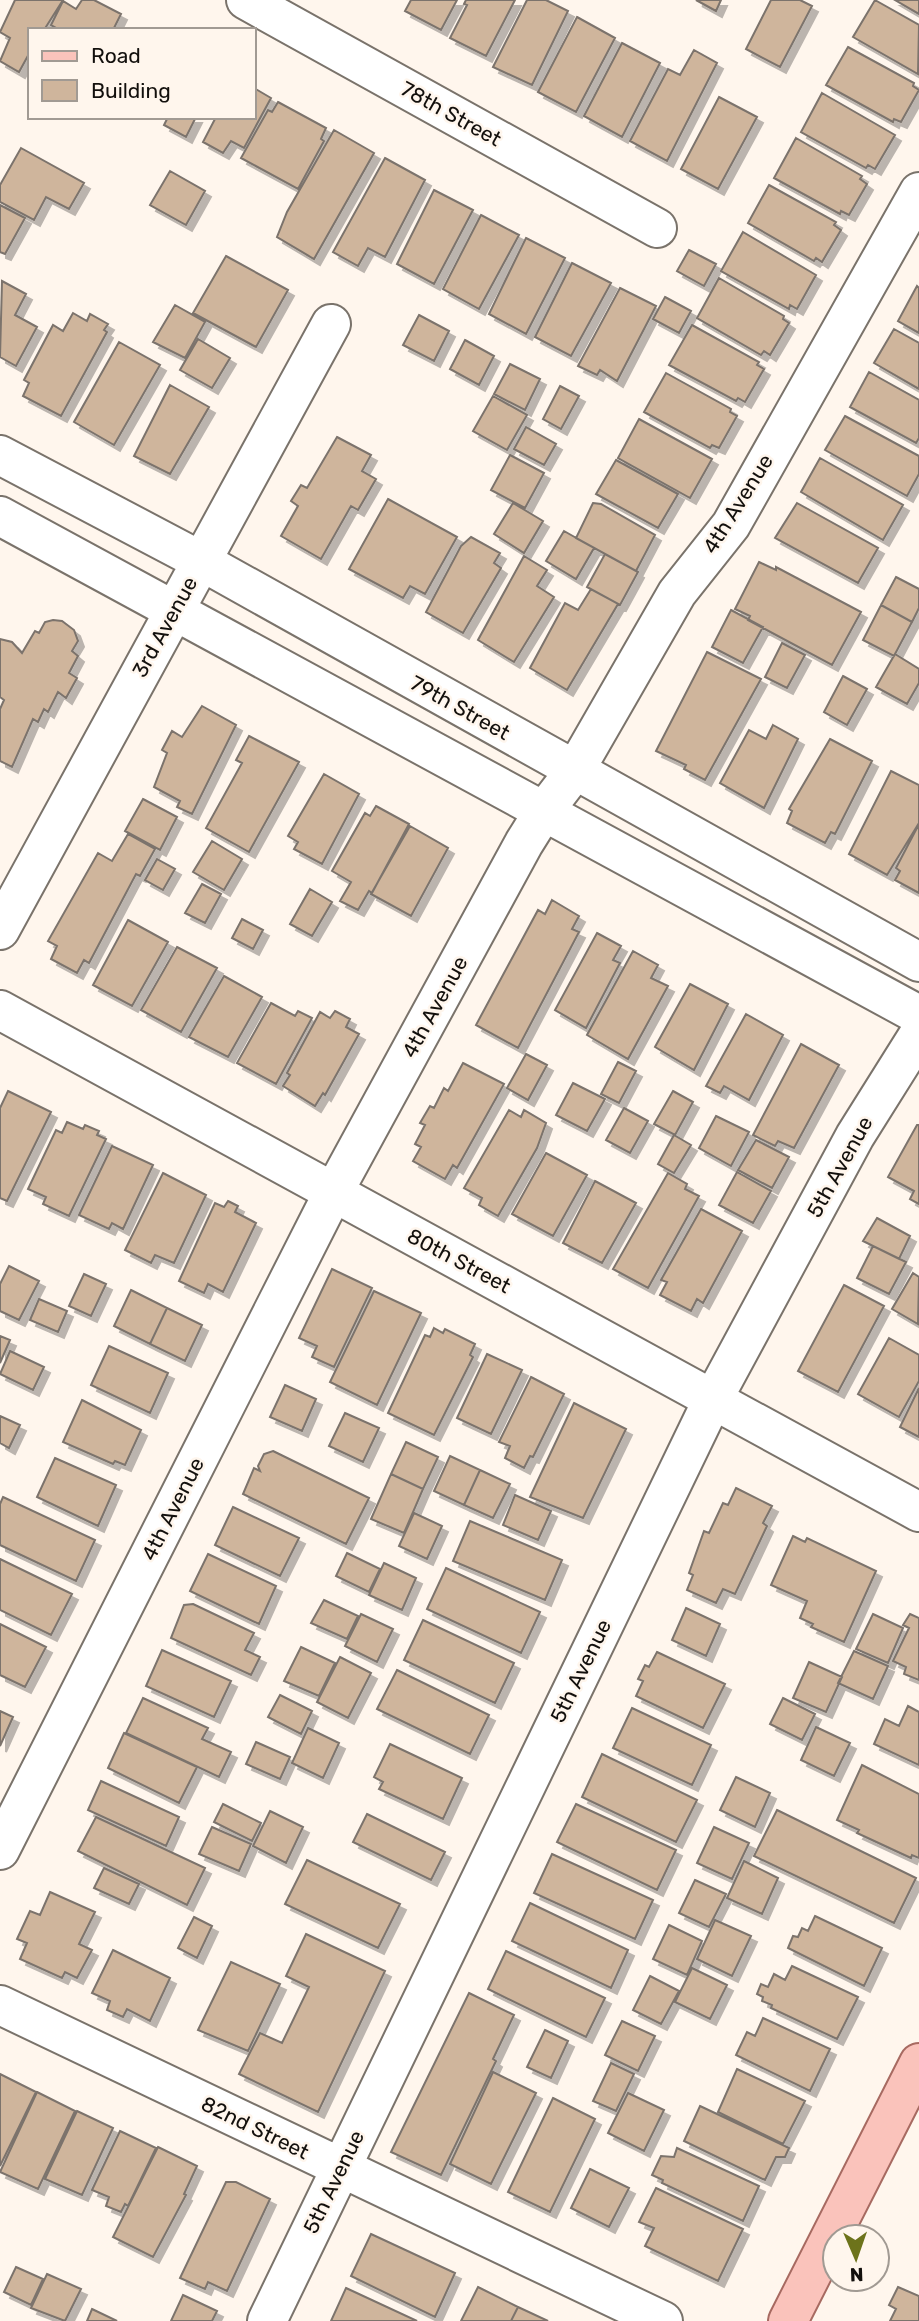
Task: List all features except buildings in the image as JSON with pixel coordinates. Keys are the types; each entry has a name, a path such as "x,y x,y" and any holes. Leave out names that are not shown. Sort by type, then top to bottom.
{"main road":[{"path":"788,2321 919,2063"}],"street":[{"name":"78th Street","path":"246,0 657,228"},
{"name":"4th Avenue","path":"0,1850 333,1194 544,811 574,772 677,593 731,525 919,192"},
{"name":"3rd Avenue","path":"0,930 331,324"},
{"name":"79th Street","path":"0,455 201,561 574,772 919,962"},
{"path":"0,516 919,1015"},
{"name":"80th Street","path":"0,1010 919,1512"},
{"name":"5th Avenue","path":"267,2321 713,1399 855,1136 919,1034"},
{"name":"82nd Street","path":"0,2006 663,2321"}]}
